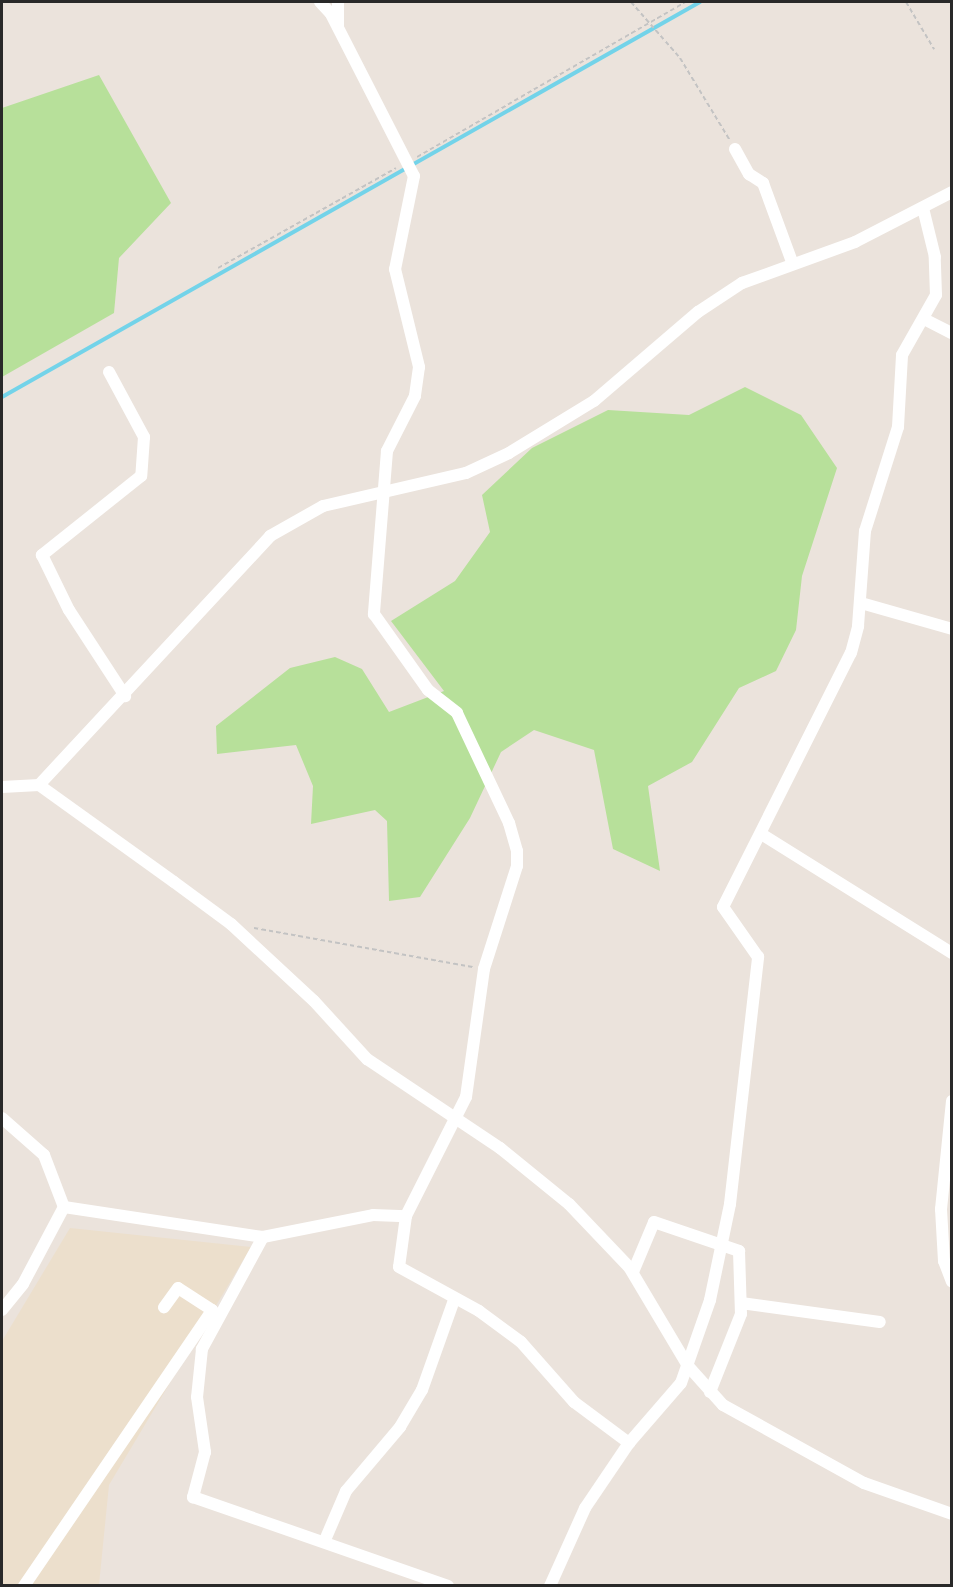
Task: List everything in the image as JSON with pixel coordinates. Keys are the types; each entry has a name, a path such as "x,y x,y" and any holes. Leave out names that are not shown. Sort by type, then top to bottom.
{"street":[{"path":"320,2 338,29 410,161 409,215 395,269 418,367 415,396 387,451 382,489 374,614 428,690 457,712 509,823 517,851 517,866 484,969 466,1097 457,1119 406,1216 399,1267 521,1342 574,1402 628,1443"},
{"path":"338,2 338,29"},
{"path":"735,149 748,174 763,183 792,262"},
{"path":"39,785 125,696 270,536 323,506 382,489 466,473 559,426 698,312 742,283 792,262 855,242 951,192"},
{"path":"550,1586 585,1508 628,1443 670,1399 688,1366 723,1243 758,957 723,907 763,835 851,653 861,603 865,531 898,427 897,377 902,355 924,319 937,282 922,208"},
{"path":"924,319 951,333"},
{"path":"110,372 144,437 141,476 42,555 69,610 125,696"},
{"path":"861,603 951,629"},
{"path":"2,787 39,785 231,924 314,1001 367,1059 457,1119 569,1204 633,1272 688,1366 710,1392 864,1483 951,1514"},
{"path":"763,835 951,953"},
{"path":"951,1101 941,1209 944,1261 951,1282"},
{"path":"2,1118 44,1155 64,1207 23,1284 2,1310"},
{"path":"64,1207 262,1237 373,1215 406,1216"},
{"path":"633,1272 654,1222 723,1243 739,1251 741,1304 730,1352 710,1392"},
{"path":"262,1237 202,1349 197,1397 205,1452 193,1497 323,1546 346,1491 400,1427 422,1390 454,1300"},
{"path":"24,1586 212,1310 178,1288 164,1307"},
{"path":"741,1304 880,1322"},
{"path":"325,1540 448,1586"}],"path":[{"path":"631,2 652,21 735,149"},
{"path":"218,268 410,161 685,2"},
{"path":"906,2 934,49"},
{"path":"231,924 484,969"}],"shaded area":[{"path":"70,1228 251,1247 109,1485 99,1585 2,1585 2,1341"}],"green space":[{"path":"99,75 171,203 119,258 114,313 2,377 2,108"},
{"path":"745,387 801,415 837,468 802,576 796,630 776,671 739,688 692,762 648,786 660,871 613,849 594,750 534,730 501,752 470,818 420,897 389,901 387,821 375,810 311,824 313,786 296,745 217,754 216,726 290,668 335,657 362,669 389,712 444,691 391,621 455,581 490,532 482,495 532,448 608,410 689,415"}],"waterway":[{"path":"2,397 700,2"}]}
